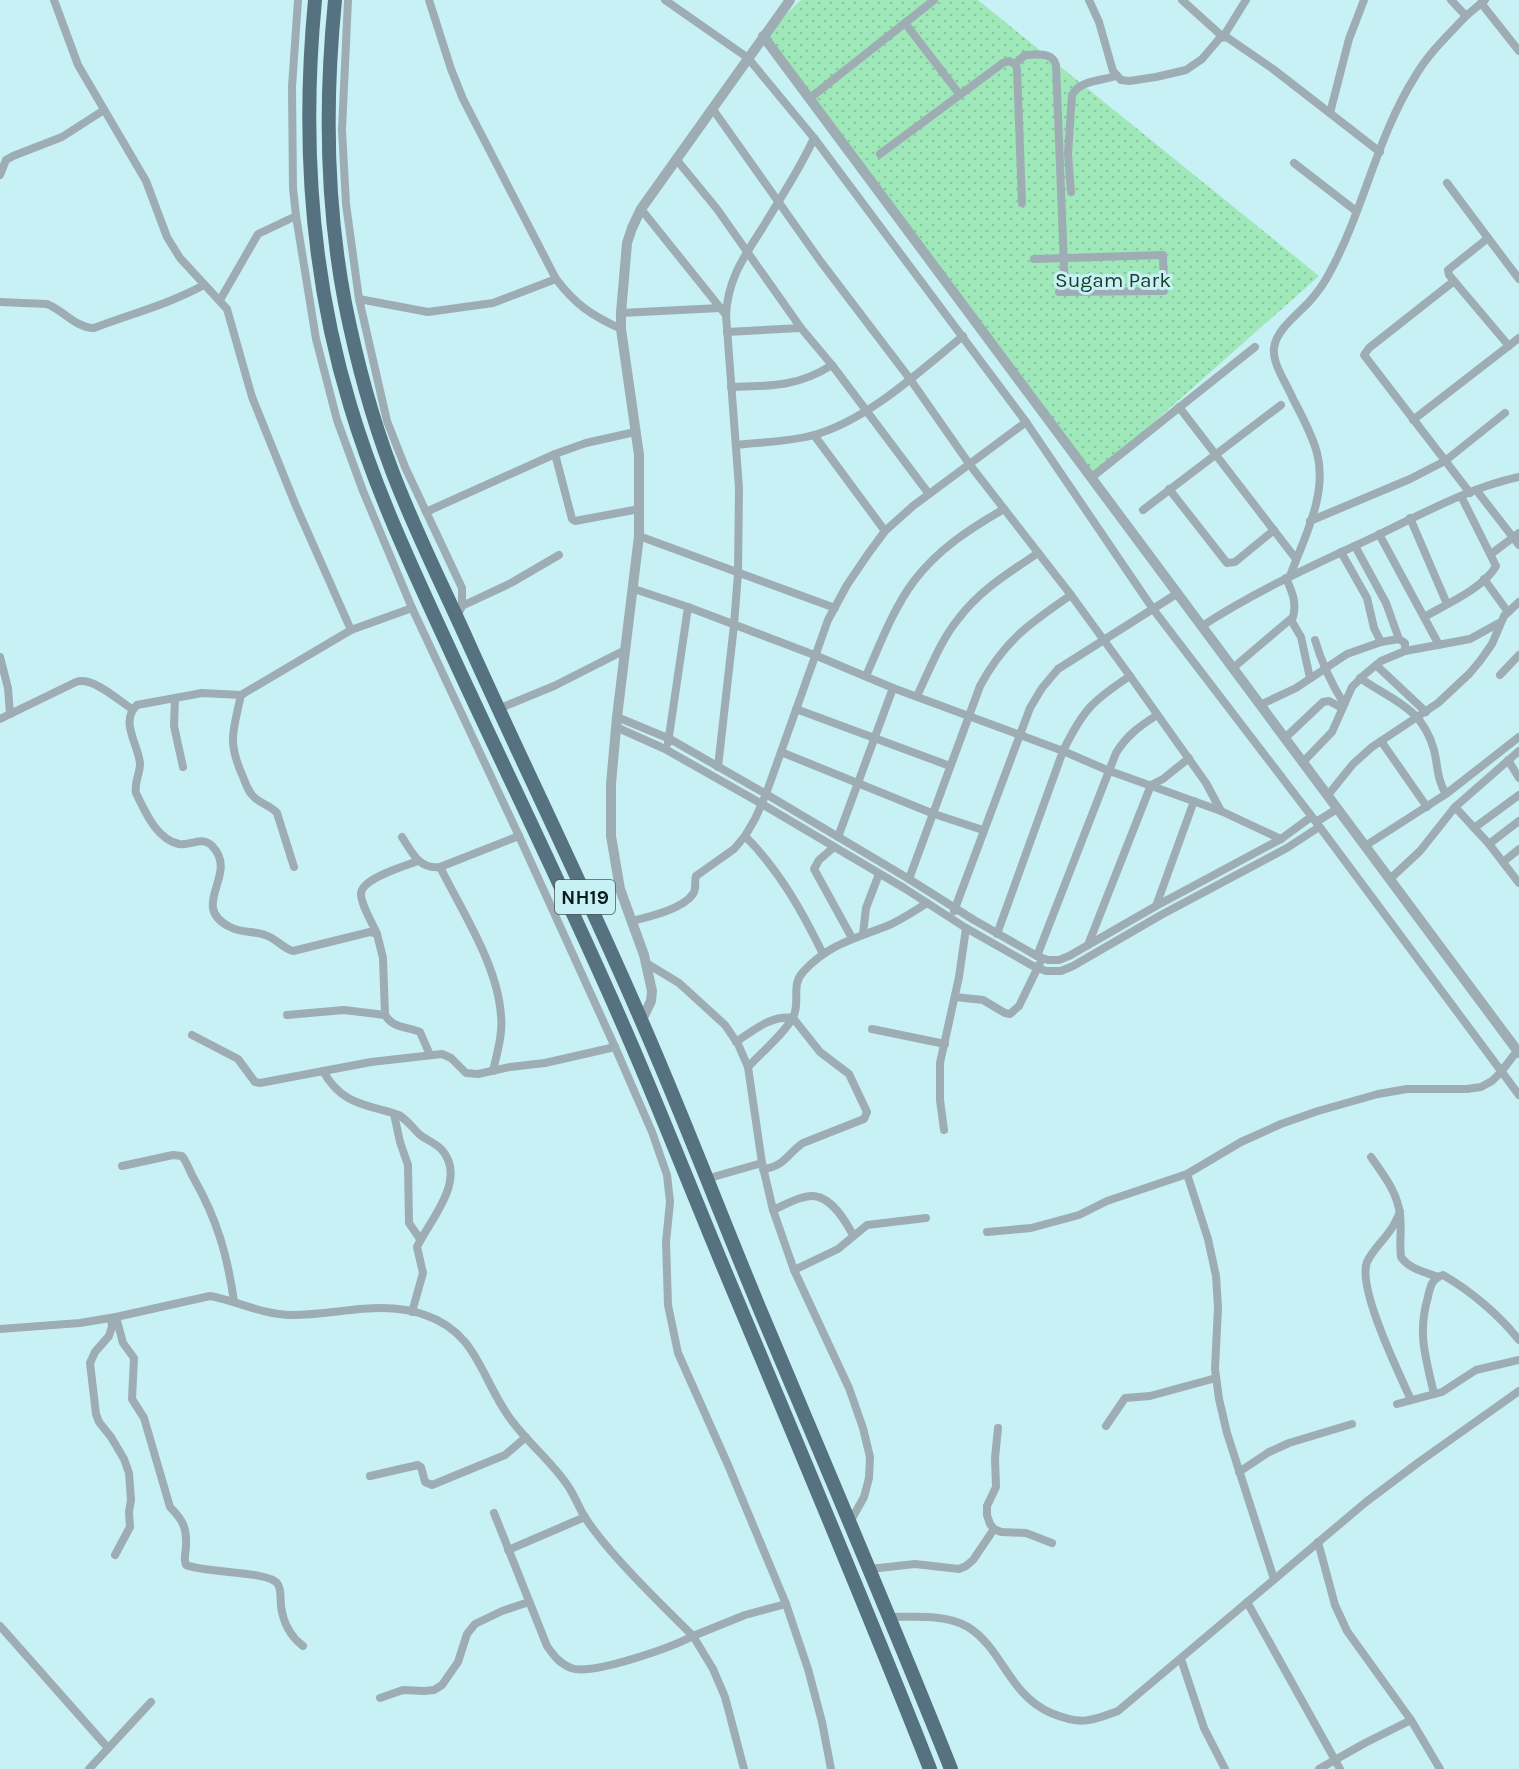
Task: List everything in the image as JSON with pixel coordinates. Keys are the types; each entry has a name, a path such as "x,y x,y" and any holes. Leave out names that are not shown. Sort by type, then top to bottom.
{"highway":[{"name":"NH19","path":"315,0 308,93 312,205 326,307 349,402 366,453 380,491 430,605 634,1050 811,1473 930,1769"},
{"name":"NH19","path":"335,0 329,88 329,155 338,258 345,303 365,387 391,468 459,612 498,709 642,1020 706,1179 891,1617 951,1769"}],"street":[{"path":"54,0 78,64 146,181 171,245 204,285 220,300 231,318 246,381 268,440 351,630"},
{"path":"298,0 292,87 293,188 316,339 337,420 363,491 412,608 519,836 652,1132 667,1175 670,1202 666,1242 668,1305 678,1353 786,1604 808,1669 831,1769"},
{"path":"348,0 342,106 343,156 351,251 359,299 387,421 405,467 462,588 459,612"},
{"path":"429,0 463,99 556,279 584,310 621,329"},
{"path":"666,0 748,58 814,138 1026,422 1153,609 1519,1095"},
{"path":"642,1020 651,1001 652,991 646,963 620,889 611,836 611,784 616,722 639,536 639,455 621,329 627,243 641,209 790,0"},
{"path":"810,98 934,0"},
{"path":"1089,0 1099,22 1113,71 1121,80 1129,81 1186,70 1202,59 1223,37 1246,0"},
{"path":"1182,0 1223,37 1228,38 1273,69 1380,152"},
{"path":"1330,113 1349,39 1364,0"},
{"path":"1451,0 1466,16"},
{"path":"1233,668 1291,620 1295,609 1288,577 1317,498 1319,477 1317,454 1308,429 1277,365 1275,341 1311,300 1330,273 1399,105 1416,75 1439,45 1466,16 1483,2 1519,51"},
{"path":"905,23 960,95"},
{"path":"763,36 1518,1052 1492,1081 1481,1087 1407,1089 1378,1094 1318,1111 1241,1142 1187,1174 1107,1201 1079,1215 1031,1228 987,1232"},
{"path":"1015,64 1024,55 1049,55 1054,58 1056,65 1064,258 1062,292 1164,291 1163,255 1064,258 1034,259"},
{"path":"880,154 1003,63 1009,61 1015,64 1017,69 1022,203"},
{"path":"1071,192 1068,154 1072,95 1076,88 1083,84 1116,76"},
{"path":"712,108 821,262 910,379 970,465 1071,595 1130,676 1189,758 1221,811"},
{"path":"0,175 6,160 52,142 104,110"},
{"path":"718,767 738,573 739,488 727,332 723,312 734,275 746,252 814,138"},
{"path":"676,159 717,209 801,328 832,365 929,494"},
{"path":"1294,163 1356,211"},
{"path":"1447,183 1519,279"},
{"path":"641,209 723,312"},
{"path":"220,300 258,234 296,216"},
{"path":"1488,238 1448,270 1454,281 1509,346"},
{"path":"359,299 428,312 493,303 556,279"},
{"path":"1454,281 1369,348 1364,356 1445,461 1516,535 1519,545"},
{"path":"0,302 47,304 81,325 94,328 157,304 174,301 204,285"},
{"path":"621,313 723,312"},
{"path":"727,332 801,328"},
{"path":"736,445 814,435 866,411 963,336"},
{"path":"1413,420 1519,338"},
{"path":"1092,477 1255,347"},
{"path":"731,387 791,383 807,379 832,365"},
{"path":"1143,510 1281,405"},
{"path":"1179,407 1296,559"},
{"path":"1310,521 1410,479 1445,461 1505,413"},
{"path":"632,921 662,912 689,898 695,892 696,876 734,849 745,836 766,794 828,620 847,585 885,531 929,494 1026,422"},
{"path":"426,512 555,454 586,443 635,432"},
{"path":"814,435 885,531"},
{"path":"555,454 572,519 575,521 639,509"},
{"path":"1202,626 1229,608 1288,577 1410,518 1461,496 1517,480"},
{"path":"1169,489 1227,563 1235,562 1274,530"},
{"path":"1424,617 1484,579 1496,566 1461,496"},
{"path":"866,675 893,615 915,580 942,551 968,530 1004,509"},
{"path":"1410,518 1447,604"},
{"path":"1379,534 1439,645"},
{"path":"1491,554 1516,535"},
{"path":"639,536 835,608"},
{"path":"1355,546 1386,603 1399,639 1405,643 1405,651"},
{"path":"1341,552 1367,598 1374,628 1382,642"},
{"path":"917,696 942,643 959,617 980,595 1038,553"},
{"path":"459,612 559,555"},
{"path":"1484,579 1508,612"},
{"path":"634,589 688,607 1107,770 1221,811 1281,839"},
{"path":"950,918 1030,708 1042,687 1058,669 1082,652 1104,641 1178,593"},
{"path":"909,879 980,686 992,663 1034,620 1071,595"},
{"path":"1328,795 1353,764 1381,741 1422,715 1455,687 1480,661 1492,644 1499,623 1519,602"},
{"path":"666,749 670,740 688,607"},
{"path":"377,934 370,932 293,951 285,949 265,935 242,931 221,922 212,910 212,903 222,870 222,862 214,848 204,841 180,844 160,833 149,819 136,793 140,761 129,727 132,710 137,705 210,692 241,695 351,630 412,608"},
{"path":"1291,620 1300,637 1310,678"},
{"path":"1303,762 1332,732 1352,687 1376,665 1405,651 1470,639 1499,623"},
{"path":"1315,639 1324,668 1343,706"},
{"path":"1260,705 1282,696 1347,654 1382,642 1399,639"},
{"path":"498,709 554,686 625,650"},
{"path":"1500,675 1519,656"},
{"path":"0,657 8,688 9,714"},
{"path":"1376,665 1422,715 1431,741 1437,777 1446,794"},
{"path":"997,934 1063,751 1076,724 1091,704 1130,676"},
{"path":"1360,678 1422,715"},
{"path":"0,719 76,682 85,680 132,710"},
{"path":"838,837 893,688"},
{"path":"241,695 232,735 233,752 253,797 266,803 277,813 294,867"},
{"path":"175,699 174,726 183,767"},
{"path":"1285,738 1323,702 1329,701 1343,706"},
{"path":"796,709 950,766"},
{"path":"955,997 983,1000 1010,1014 1019,1006 1038,968 1107,770 1125,739 1157,715"},
{"path":"616,722 762,804 966,928 1046,971 1061,971 1074,966 1161,915 1287,848 1315,822"},
{"path":"616,722 670,740 766,794 997,934 1040,957 1059,960 1337,809"},
{"path":"1365,846 1446,794 1519,737"},
{"path":"1381,741 1427,807"},
{"path":"1390,879 1420,851 1455,807 1519,751"},
{"path":"781,752 934,814 983,830"},
{"path":"1088,945 1152,785 1189,758"},
{"path":"1508,760 1519,778"},
{"path":"1474,828 1519,795"},
{"path":"1156,906 1194,801"},
{"path":"1455,807 1518,878"},
{"path":"1489,844 1519,821"},
{"path":"402,837 418,861 432,868 440,867 519,836"},
{"path":"745,836 762,853 790,892 806,918 823,954"},
{"path":"834,847 819,860 814,869 852,938"},
{"path":"1503,862 1519,849"},
{"path":"418,861 379,877 364,886 361,893 377,934 382,958 385,1015 388,1020 401,1028 420,1032 430,1055"},
{"path":"440,867 490,969 497,992 501,1017 500,1041 493,1071"},
{"path":"863,934 866,909 879,874"},
{"path":"748,1067 793,1018 797,1002 798,978 823,954 852,938 889,925 927,903"},
{"path":"944,1130 939,1082 966,928"},
{"path":"646,963 679,983 725,1025 748,1067 763,1166 773,1210 794,1270 849,1388 870,1457 869,1478 864,1497 850,1522"},
{"path":"287,1015 344,1010 385,1015"},
{"path":"706,1179 763,1166 780,1165 794,1149 803,1143 860,1121 867,1116 849,1074 820,1052 793,1018 782,1017 765,1023 736,1042"},
{"path":"872,1029 945,1044"},
{"path":"192,1035 238,1059 255,1082 260,1083 371,1062 430,1055 446,1055 466,1073 472,1075 545,1063 615,1047"},
{"path":"323,1071 337,1091 349,1100 405,1119 420,1134 441,1149 448,1159 449,1184 446,1197 417,1247 423,1273 412,1312"},
{"path":"394,1114 408,1165 409,1223 420,1239"},
{"path":"122,1166 173,1155 182,1156 185,1159 217,1223 229,1268 234,1301"},
{"path":"1371,1157 1396,1197 1400,1212 1401,1257 1412,1267 1438,1277"},
{"path":"1187,1174 1208,1239 1216,1276 1218,1307 1215,1341 1216,1378 1227,1433 1274,1579"},
{"path":"773,1210 804,1197 814,1196 824,1200 835,1209 854,1235"},
{"path":"1400,1212 1391,1230 1371,1255 1366,1264 1365,1275 1375,1316 1411,1400"},
{"path":"794,1270 838,1249 867,1225 876,1222 926,1218"},
{"path":"1434,1394 1421,1332 1428,1293 1432,1282 1438,1277 1443,1275 1461,1287 1489,1310 1519,1340"},
{"path":"0,1329 114,1318 210,1296 273,1314 292,1315 373,1308 412,1312 426,1315 462,1336 477,1357 501,1406 568,1486 585,1517 631,1575 693,1636 713,1669 725,1697 744,1769"},
{"path":"114,1318 109,1335 94,1352 90,1363 96,1414 124,1459 129,1473 130,1527 115,1555"},
{"path":"114,1318 123,1342 134,1358 132,1399 144,1418 170,1507 179,1514 183,1521 186,1565 233,1574 265,1576 272,1580 280,1589 282,1613 289,1631 303,1646"},
{"path":"1397,1404 1434,1394 1453,1386 1476,1370 1519,1360"},
{"path":"1106,1426 1125,1398 1150,1396 1216,1378"},
{"path":"891,1617 947,1619 968,1627 984,1641 1017,1688 1029,1701 1068,1720 1090,1722 1118,1712 1318,1542 1419,1462 1519,1391"},
{"path":"1239,1472 1269,1452 1289,1443 1352,1424"},
{"path":"998,1428 995,1458 996,1487 987,1506 990,1524 1001,1532 1026,1533 1052,1543"},
{"path":"370,1476 418,1465 421,1467 425,1482 432,1485 505,1455 526,1437"},
{"path":"494,1513 547,1646 558,1661 573,1669 591,1669 653,1653 745,1615 786,1604"},
{"path":"508,1550 585,1517"},
{"path":"870,1569 915,1564 959,1569 973,1560 994,1529"},
{"path":"1318,1542 1335,1605 1347,1631 1411,1720 1440,1769"},
{"path":"380,1698 403,1690 434,1690 442,1684 458,1662 467,1634 475,1624 502,1611 529,1602"},
{"path":"1247,1602 1340,1769"},
{"path":"0,1626 108,1748"},
{"path":"1181,1659 1204,1728 1225,1769"},
{"path":"89,1769 151,1702"},
{"path":"1319,1769 1411,1720"}],"green space":[{"name":"Sugam Park","path":"801,0 978,0 1319,276 1092,477 763,36"}]}
